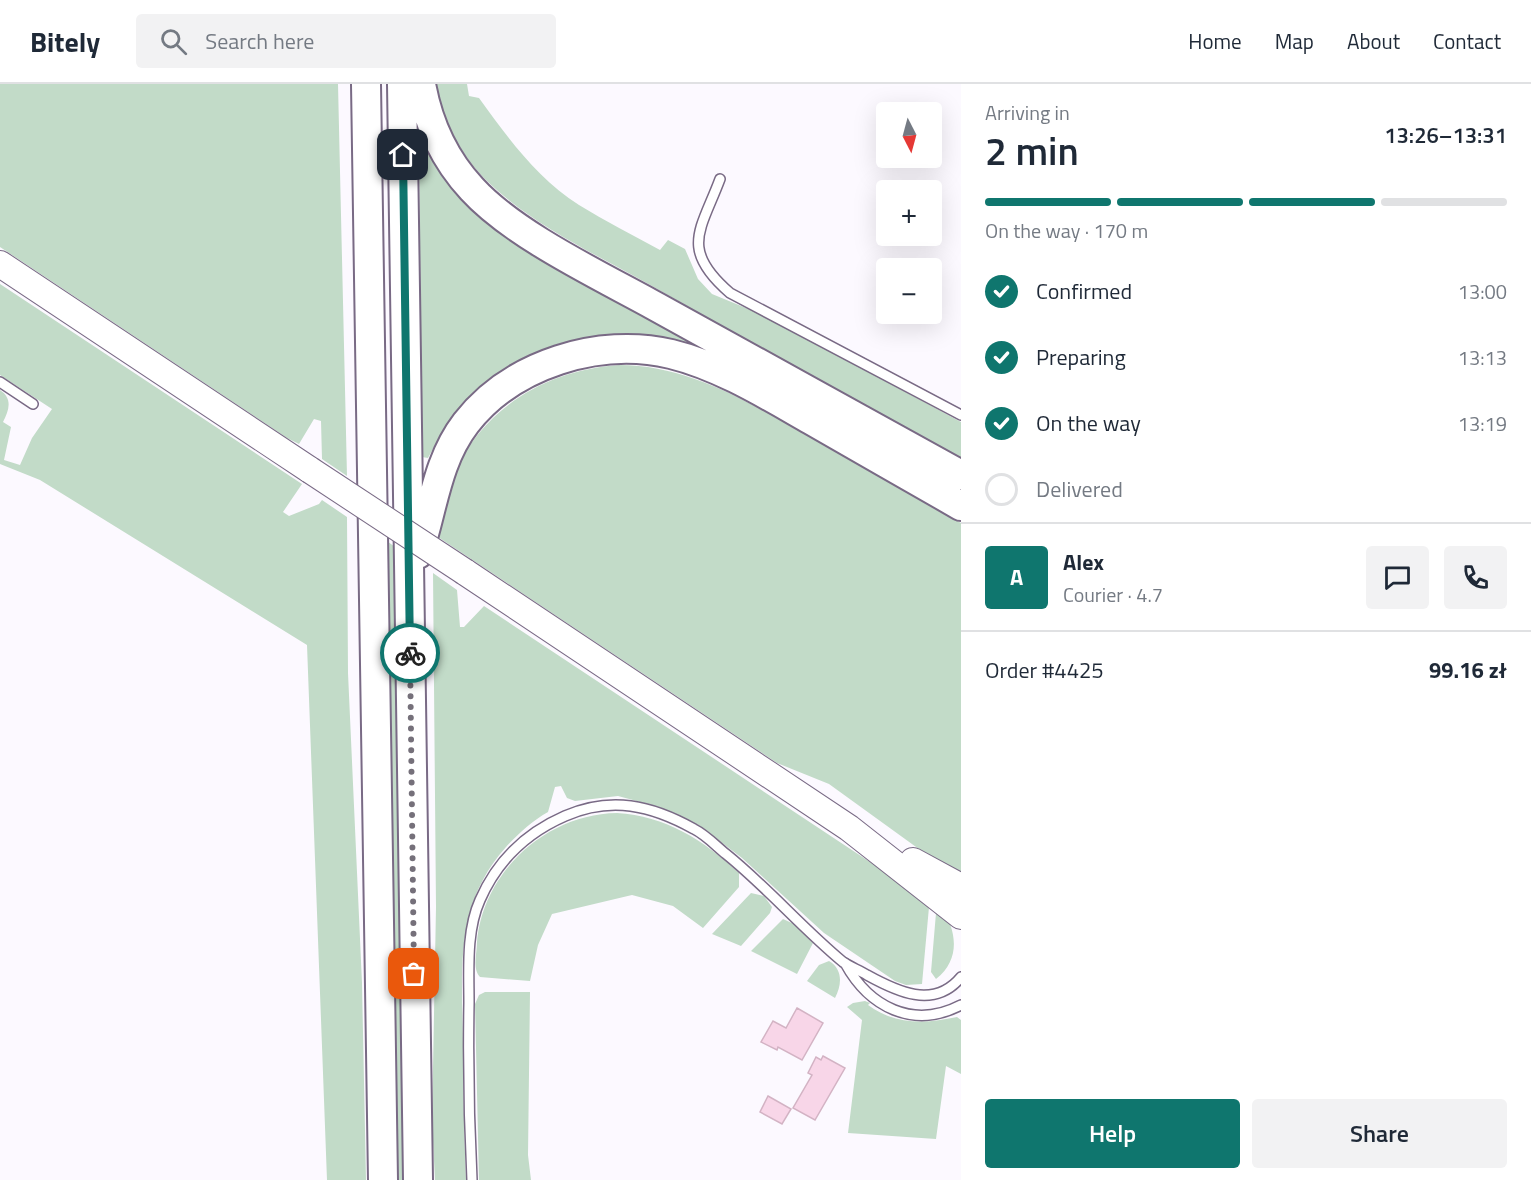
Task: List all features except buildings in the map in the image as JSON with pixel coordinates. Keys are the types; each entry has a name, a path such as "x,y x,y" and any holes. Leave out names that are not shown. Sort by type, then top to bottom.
{"main road":[{"path":"366,84 383,1180"},
{"path":"402,84 418,1180"},
{"path":"421,84 431,125 439,141 457,170 489,205 589,270 961,475"},
{"path":"0,264 849,828 961,916"},
{"path":"408,582 424,536 434,488 450,450 465,424 486,401 512,380 561,359 598,351 654,351 690,359 776,400 961,506"},
{"path":"849,828 961,887"}],"lane":[{"path":"720,179 700,225 698,237 702,260 719,283 730,293 961,415"},
{"path":"0,382 33,404"},
{"path":"472,1180 468,1051 470,937 479,902 492,876 506,857 545,825 595,805 625,805 666,814 697,830 737,863 845,963 890,988 926,996 940,991 961,977"},
{"path":"845,963 856,984 866,993 900,1012 928,1015 961,1005"}],"green space":[{"path":"0,84 338,84 347,476 322,459 321,421 314,419 299,444 287,438 0,247"},
{"path":"435,84 467,84 469,96 479,98 512,142 537,170 579,205 660,250 668,240 685,249 698,279 712,294 763,315 961,422 961,459 588,251 525,212 488,182 469,161 448,124"},
{"path":"419,140 423,141 435,163 690,339 686,344 646,336 607,335 570,341 536,353 504,371 475,394 450,423 428,458 422,457"},
{"path":"0,284 302,484 283,512 289,516 319,504 322,500 347,517 348,673 362,983 366,1180 327,1180 307,645 40,480 0,464 0,390 7,397 9,405 3,422 11,427 4,460 20,465 32,438 52,409 0,375"},
{"path":"619,365 671,372 721,389 888,480 961,523 961,873 923,852 829,784 777,763 435,535 454,473 467,449 501,411 544,384 593,368"},
{"path":"383,538 395,547 402,1104 406,1180 398,1180 394,1105"},
{"path":"433,573 457,590 460,627 464,627 484,606 873,864 929,907 922,984 906,985 895,981 824,933 742,858 700,826 659,807 618,796 575,801 567,798 561,786 555,787 548,812 516,837 489,869 477,892 469,915 462,964 466,1180 435,1180 432,1122 436,907"},
{"path":"617,813 651,819 698,840 739,873 739,887 703,928 673,906 632,895 552,914 538,945 530,981 480,977 476,969 476,961 482,916 505,870 523,851 566,824 591,816"},
{"path":"751,893 764,896 772,907 770,913 741,946 712,934"},
{"path":"941,906 950,925 954,944 950,963 936,979 931,972 936,913"},
{"path":"783,919 794,924 813,943 797,974 751,951"},
{"path":"829,961 837,968 840,978 835,998 807,981 819,965"},
{"path":"485,992 530,992 528,1155 531,1180 479,1180 475,1004 479,995"},
{"path":"865,1001 878,1012 900,1019 922,1022 957,1017 961,1020 961,1074 946,1066 936,1139 848,1133 862,1020 847,1007 853,1003"}],"way so far":[{"path":"410,653 414,974"}],"route":[{"path":"403,155 410,653"}]}
